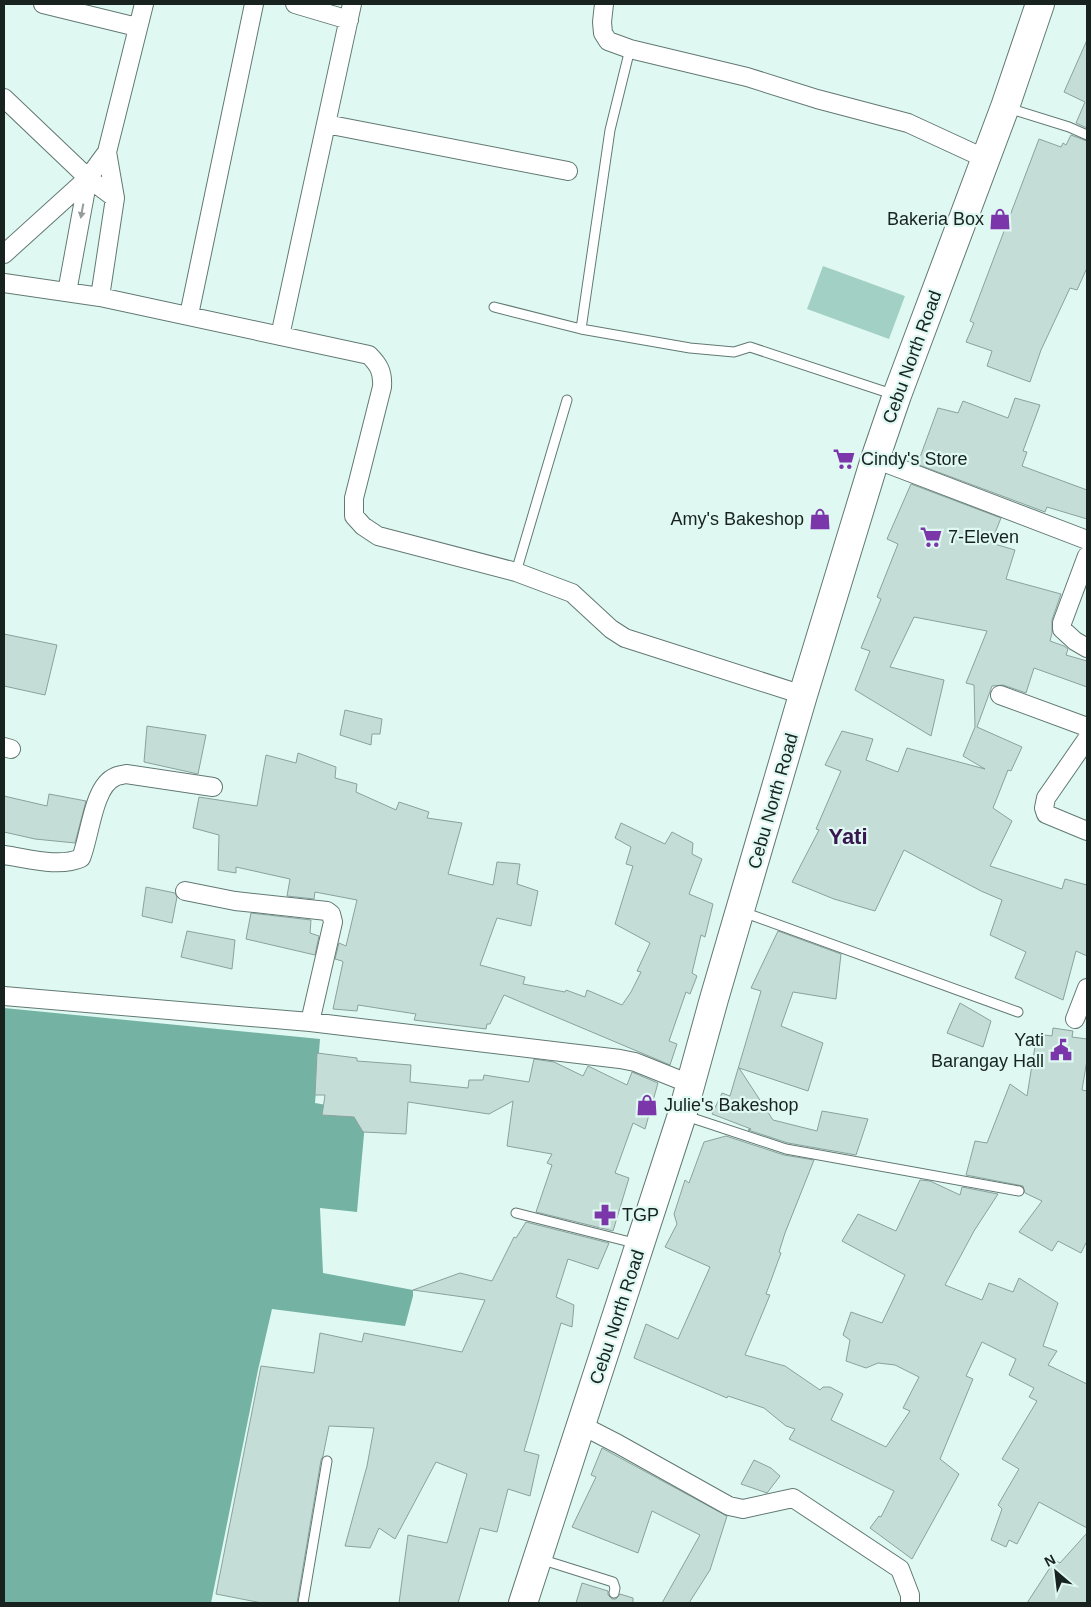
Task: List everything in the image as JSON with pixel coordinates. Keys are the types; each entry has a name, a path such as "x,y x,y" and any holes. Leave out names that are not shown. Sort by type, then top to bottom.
{"main road":[{"name":"Cebu North Road","path":"523,1603 641,1245 682,1114 803,694 875,459 897,395 1005,107 1040,4"}],"street":[{"path":"43,4 138,27"},
{"path":"4,254 88,178 107,152 144,4"},
{"path":"189,316 254,4"},
{"path":"280,336 351,12 295,4"},
{"path":"604,4 603,33 608,41 630,49 746,77 816,99 908,122 986,158"},
{"path":"4,98 88,178 114,198"},
{"path":"326,124 568,171"},
{"path":"100,297 114,198 107,152"},
{"path":"68,292 88,178"},
{"path":"4,283 100,297 369,355 378,364 382,377 382,386 354,498 354,516 363,526 378,536 516,572 572,593 611,630 626,638 803,694"},
{"path":"875,459 1087,540"},
{"path":"1087,556 1062,622 1062,629 1075,641 1087,648"},
{"path":"1000,695 1087,727"},
{"path":"1087,739 1046,798 1044,808 1046,814 1087,831"},
{"path":"4,855 56,862 72,862 81,858 99,798 105,784 114,777 126,774 213,787"},
{"path":"186,891 235,901 327,911 331,914 333,922 310,1022"},
{"path":"1075,1019 1087,988"},
{"path":"4,996 310,1022 620,1058 690,1084"},
{"path":"581,1425 729,1506 743,1509 793,1498 900,1569 910,1595 910,1603"}],"lane":[{"path":"581,329 610,130 630,49"},
{"path":"1005,107 1069,127 1087,135"},
{"path":"494,306 581,329 690,348 734,352 750,346 897,395"},
{"path":"516,572 567,400"},
{"path":"741,911 1018,1012"},
{"path":"682,1114 786,1148 1019,1191"},
{"path":"516,1213 641,1245"},
{"path":"303,1603 327,1461"},
{"path":"538,1558 613,1582 614,1593"}],"shaded area":[{"path":"823,266 905,296 889,339 807,309"},
{"path":"4,1008 320,1039 315,1103 366,1112 357,1212 320,1208 323,1273 413,1290 405,1326 272,1309 211,1603 4,1603"}],"building":[{"path":"1087,40 1087,128 1076,123 1085,102 1064,92"},
{"path":"1071,135 1087,141 1087,268 1077,290 1070,288 1041,350 1030,382 987,366 992,351 966,342 974,323 970,321 1039,139 1061,147 1063,143 1066,145"},
{"path":"1015,398 1040,405 1023,451 1027,452 1022,466 1087,490 1087,519 1047,507 1045,512 919,465 921,461 919,460 938,408 958,413 963,401 1008,418"},
{"path":"911,484 1001,518 991,543 1015,550 1006,579 1061,594 1052,620 1050,641 1068,649 1066,655 1087,661 1087,687 1034,668 1026,693 1003,685 992,686 977,727 1022,747 1011,771 1008,770 993,808 1012,821 990,866 1062,889 1065,879 1087,885 1087,956 1076,951 1063,1000 1015,978 1026,952 990,935 1002,900 981,891 904,850 875,911 834,899 792,882 819,830 816,829 841,771 825,765 842,731 873,739 866,760 898,772 907,748 985,769 963,756 975,727 974,685 966,683 987,631 914,617 890,667 944,680 931,736 855,690 870,651 861,648 881,599 877,597 898,544 887,539"},
{"path":"4,634 57,645 45,695 4,686"},
{"path":"345,710 382,719 380,734 372,734 371,745 340,735"},
{"path":"147,726 206,735 198,774 144,762"},
{"path":"298,753 336,767 335,778 357,784 356,792 396,810 399,802 429,812 427,818 462,823 448,874 493,885 497,862 520,864 517,884 538,891 531,926 497,918 480,965 525,977 523,984 565,992 566,990 585,997 587,990 622,1005 641,972 637,971 650,943 615,924 633,866 626,864 631,847 615,838 621,823 665,844 672,832 693,843 692,854 702,859 689,894 713,904 705,937 701,935 692,973 697,976 690,994 686,992 669,1041 677,1044 670,1065 504,995 486,1029 414,1020 416,1014 358,1005 357,1011 333,1009 343,962 335,959 339,943 346,946 357,900 315,892 314,899 287,896 290,879 236,867 236,873 218,870 219,835 193,828 199,797 257,806 266,755 296,763"},
{"path":"49,794 86,801 75,843 35,839 4,832 4,796 47,806"},
{"path":"146,887 175,893 177,897 172,923 142,916"},
{"path":"251,913 311,920 310,933 319,936 315,955 246,939"},
{"path":"187,931 235,940 232,969 181,957"},
{"path":"778,931 841,954 836,999 793,992 781,1026 823,1043 808,1091 739,1068 773,1120 817,1131 822,1111 868,1119 856,1155 788,1143 748,1130 751,1129 712,1114 722,1093 730,1096 761,991 751,988"},
{"path":"960,1003 991,1021 983,1047 947,1033"},
{"path":"1053,1028 1073,1031 1072,1037 1087,1039 1087,1060 1082,1090 1087,1091 1087,1241 1081,1253 1058,1241 1052,1251 1019,1232 1042,1201 1025,1193 1023,1186 966,1175 975,1141 987,1143 1010,1084 1027,1096 1037,1034 1052,1036"},
{"path":"317,1053 357,1058 357,1061 411,1065 410,1082 468,1088 469,1080 483,1080 484,1075 529,1082 534,1059 554,1062 583,1076 588,1066 627,1085 632,1072 658,1083 645,1129 633,1123 615,1173 629,1178 613,1231 536,1212 552,1165 547,1163 552,1154 507,1146 513,1101 489,1114 408,1102 406,1134 363,1132 354,1117 322,1115 325,1095 315,1095"},
{"path":"726,1136 784,1155 814,1160 785,1233 779,1252 781,1253 766,1294 770,1295 745,1355 785,1366 820,1390 823,1387 830,1387 843,1394 831,1420 886,1447 910,1411 903,1408 919,1377 895,1365 878,1363 866,1368 846,1361 850,1340 843,1335 851,1312 882,1323 905,1275 842,1241 858,1214 896,1231 920,1180 930,1181 960,1195 962,1187 998,1194 974,1231 945,1285 982,1300 989,1283 1013,1292 1019,1278 1058,1303 1043,1346 1057,1351 1048,1365 1087,1384 1087,1528 1039,1502 1017,1544 1009,1540 1006,1547 991,1540 1002,1509 998,1505 1019,1469 1002,1459 1037,1401 1029,1397 1034,1388 1009,1375 1016,1359 982,1342 966,1376 973,1379 940,1459 959,1474 912,1559 870,1528 879,1516 881,1517 894,1491 789,1439 795,1429 786,1426 764,1408 728,1396 727,1398 634,1358 646,1324 678,1339 710,1267 665,1247 677,1224 674,1214 685,1180 689,1183 704,1142"},
{"path":"526,1222 609,1243 598,1269 568,1259 556,1297 574,1305 572,1327 561,1323 524,1451 539,1455 530,1496 508,1489 497,1532 480,1528 458,1603 399,1603 408,1535 447,1543 467,1474 436,1462 395,1539 379,1528 370,1548 345,1546 367,1466 374,1428 329,1426 321,1460 297,1603 262,1603 216,1594 261,1366 314,1373 320,1333 362,1342 364,1333 462,1352 485,1300 413,1290 460,1273 492,1281 514,1237 516,1238"},
{"path":"602,1448 727,1516 710,1570 689,1603 662,1603 700,1535 652,1511 638,1553 572,1527 596,1477 591,1475"},
{"path":"754,1460 771,1468 780,1476 767,1493 741,1484"},
{"path":"1087,1533 1087,1603 1027,1603 1055,1560 1060,1563"},
{"path":"582,1583 608,1591 608,1595 612,1599 616,1599 620,1594 633,1598 633,1603 576,1603"}],"place":[{"name":"Bakeria Box","path":"1000,219"},
{"name":"Cindy's Store","path":"844,459"},
{"name":"Amy's Bakeshop","path":"820,519"},
{"name":"7-Eleven","path":"931,537"},
{"name":"Yati Barangay Hall","path":"1061,1050"},
{"name":"Julie's Bakeshop","path":"647,1105"},
{"name":"TGP","path":"605,1215"}],"district":[{"name":"Yati","path":"848,836"}]}
